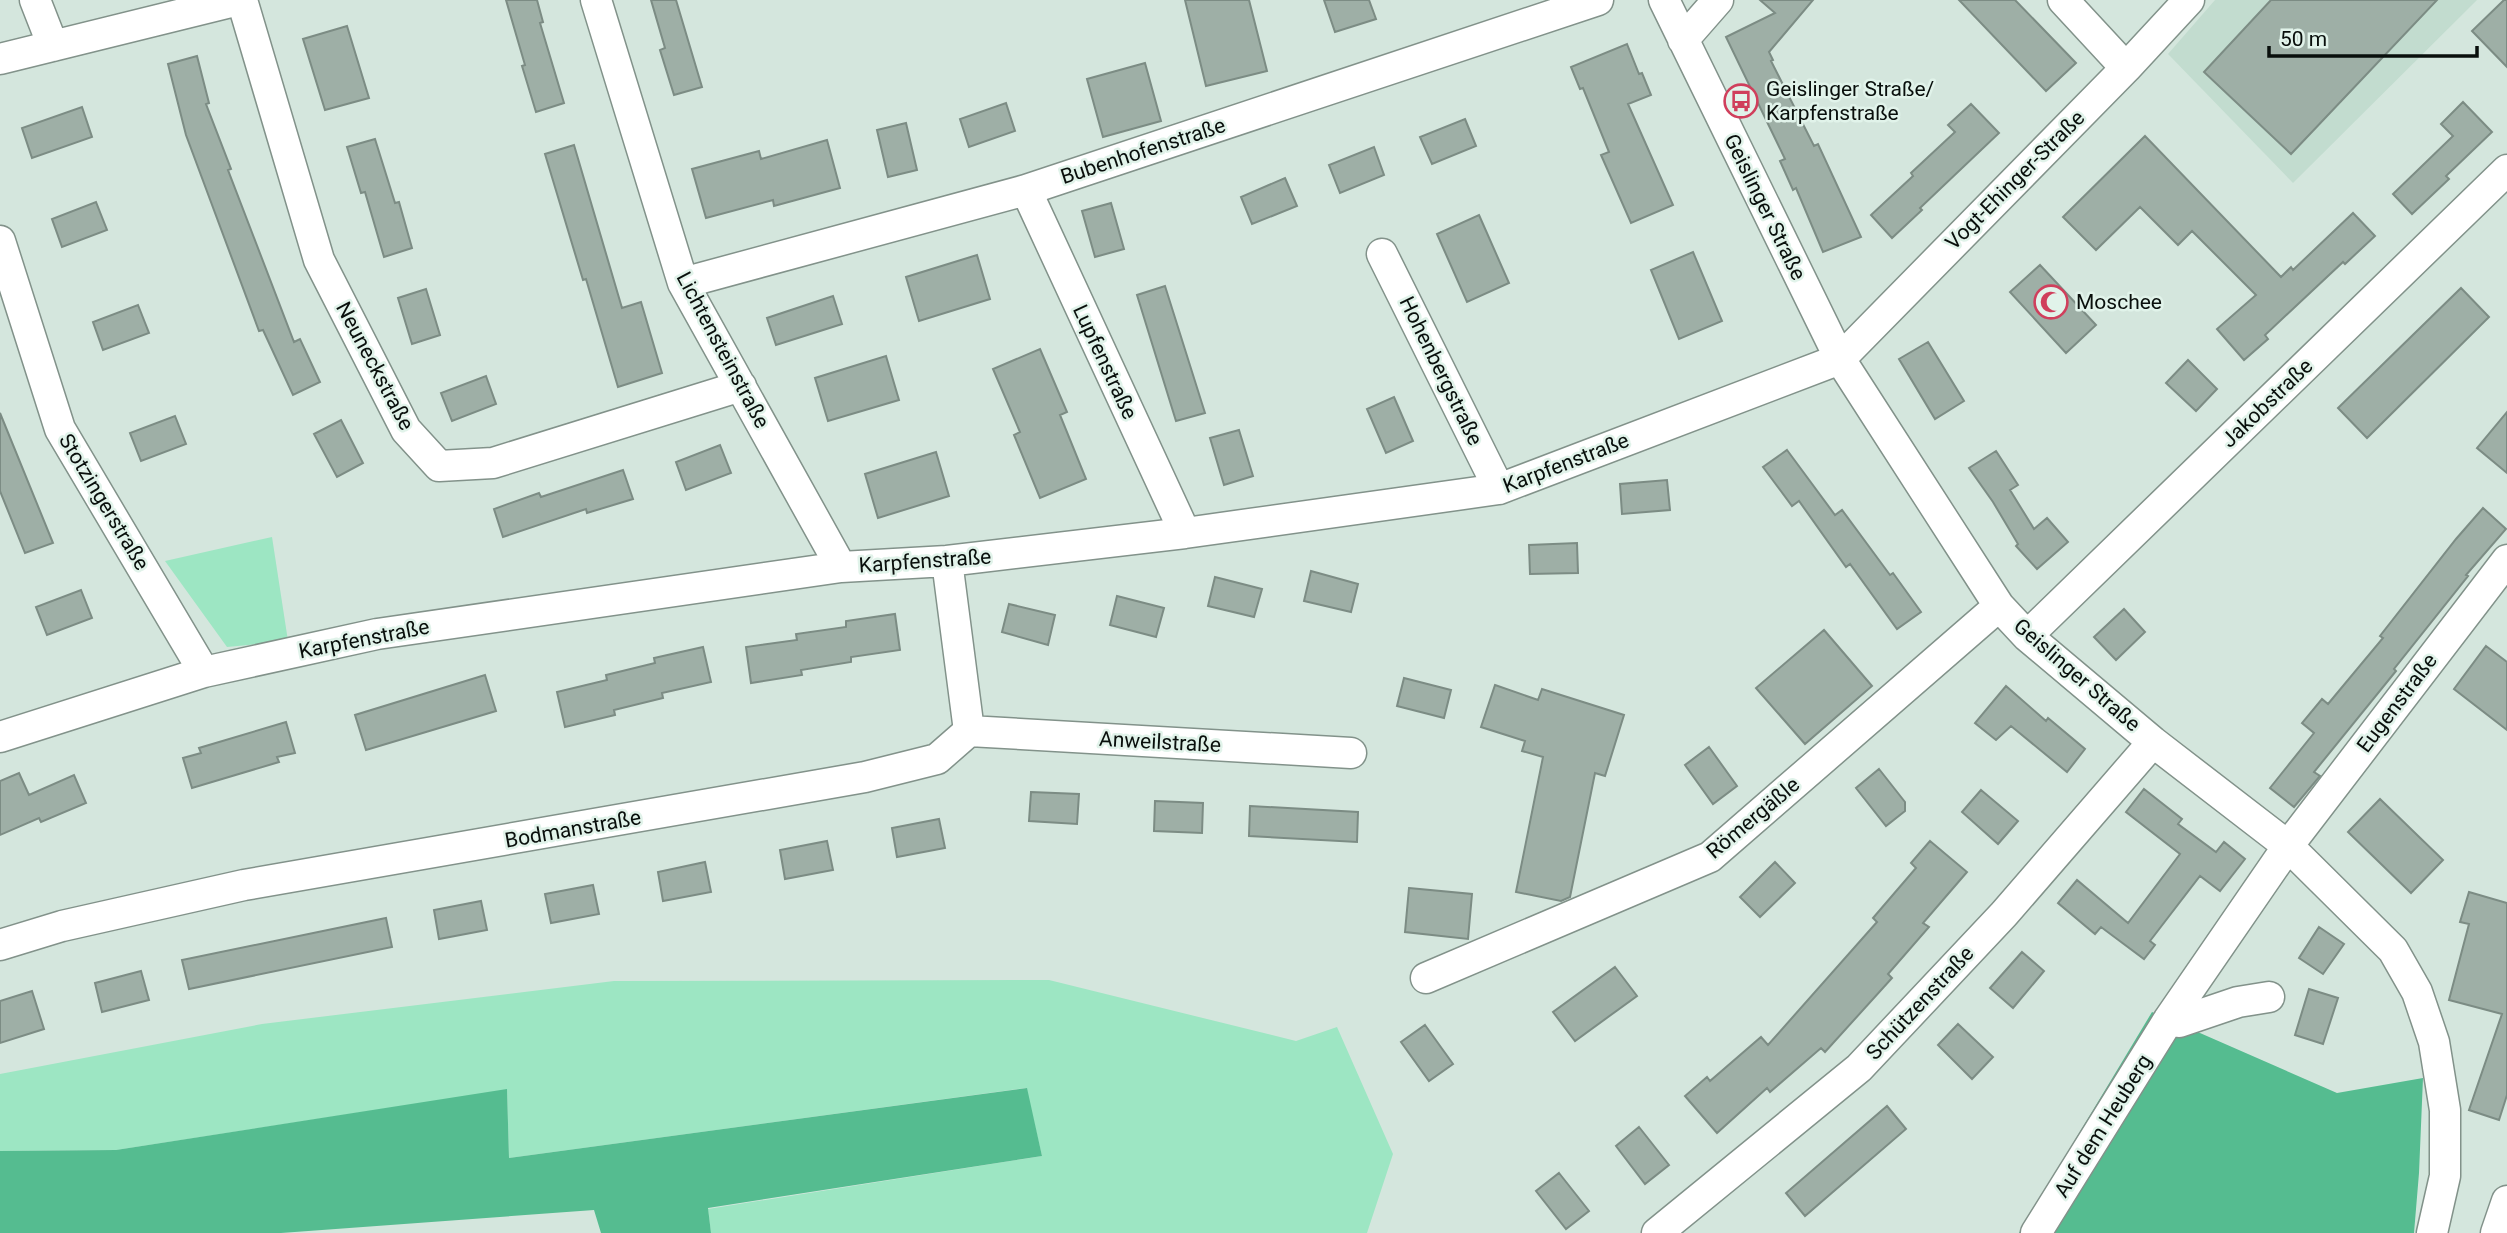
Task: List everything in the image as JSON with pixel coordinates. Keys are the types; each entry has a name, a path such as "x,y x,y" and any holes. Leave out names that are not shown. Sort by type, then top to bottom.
{"street":[{"path":"35,0 53,46"},
{"path":"0,59 240,0"},
{"name":"Neuneckstraße","path":"240,0 319,260 406,430 439,466 493,463 741,386"},
{"name":"Lichtensteinstraße","path":"596,0 683,283 841,567"},
{"name":"Bubenhofenstraße","path":"683,283 1026,190 1598,0"},
{"name":"Geislinger Straße","path":"1664,0 1840,359 1999,606 2027,636 2153,742 2288,846 2393,950 2417,992 2434,1042 2445,1110 2445,1176 2432,1233"},
{"path":"1684,40 1718,0"},
{"path":"2063,0 2126,68"},
{"name":"Vogt-Ehinger-Straße","path":"1840,359 2126,68 2189,0"},
{"name":"Jakobstraße","path":"2027,636 2507,170"},
{"name":"Lupfenstraße","path":"1026,190 1185,533"},
{"name":"Stotzingerstraße","path":"0,242 60,429 204,672"},
{"name":"Hohenbergstraße","path":"1382,254 1499,489"},
{"name":"Karpfenstraße","path":"0,737 204,672 377,634 841,567 947,561 1185,533 1499,489 1840,359"},
{"name":"Eugenstraße","path":"2288,846 2507,560"},
{"path":"947,561 968,732"},
{"name":"Römergäßle","path":"1426,978 1710,857 1999,606"},
{"name":"Anweilstraße","path":"968,732 1351,753"},
{"name":"Bodmanstraße","path":"0,945 62,926 244,886 866,777 937,759 968,732"},
{"name":"Schützenstraße","path":"1657,1233 1859,1068 2004,914 2153,742"},
{"name":"Auf dem Heuberg","path":"2036,1233 2169,1019 2288,846"},
{"path":"2169,1019 2179,1022 2238,1002 2269,997"},
{"path":"2496,1233 2507,1201"}],"shaded area":[{"path":"2215,0 2477,0 2293,183 2168,54"}],"green space":[{"path":"272,537 288,641 227,647 165,561"},
{"path":"1049,980 1296,1041 1337,1027 1393,1154 1367,1233 711,1233 708,1209 1042,1156 1026,1088 509,1158 507,1090 116,1150 0,1151 0,1074 262,1024 614,981"},
{"path":"2152,1012 2337,1093 2423,1078 2414,1233 2019,1233"},
{"path":"1027,1088 1042,1156 708,1208 711,1233 601,1233 594,1210 281,1233 0,1233 0,1151 116,1150 507,1089 509,1158"}],"building":[{"path":"506,0 537,0 543,22 540,23 564,103 536,112"},
{"path":"651,0 676,0 702,87 674,95 660,50 665,48"},
{"path":"1185,0 1249,0 1267,71 1206,86"},
{"path":"1324,0 1369,0 1376,19 1335,32"},
{"path":"1760,0 1813,0 1769,52 1814,146 1818,144 1861,237 1823,252 1796,188 1793,190 1780,161 1785,159 1726,37 1775,13"},
{"path":"1959,0 2015,0 2076,63 2046,91"},
{"path":"2271,0 2437,0 2291,154 2204,72"},
{"path":"2507,0 2507,67 2472,31"},
{"path":"347,26 369,98 325,110 303,39"},
{"path":"1627,44 1651,95 1628,104 1673,205 1631,223 1601,155 1609,152 1583,88 1580,89 1571,67"},
{"path":"197,56 209,103 206,104 231,169 228,170 294,342 300,339 320,382 293,395 263,330 259,331 186,135 168,64"},
{"path":"1145,63 1161,121 1103,137 1087,79"},
{"path":"2463,102 2492,132 2446,176 2449,179 2412,214 2393,194 2453,136 2441,124"},
{"path":"1006,103 1015,131 969,147 960,119"},
{"path":"1971,104 1999,133 1892,238 1871,215 1955,132 1948,125"},
{"path":"82,107 92,137 32,158 22,128"},
{"path":"1465,119 1476,146 1432,164 1420,137"},
{"path":"906,123 917,170 888,177 877,130"},
{"path":"2145,136 2281,277 2291,267 2293,270 2353,213 2375,236 2265,335 2268,339 2244,360 2217,329 2256,295 2192,231 2178,245 2140,207 2096,250 2063,217"},
{"path":"375,139 395,203 399,202 412,248 384,257 365,192 361,193 347,147"},
{"path":"827,140 840,188 774,206 773,200 706,218 692,169 759,151 761,159"},
{"path":"574,145 622,308 641,302 662,373 618,387 545,154"},
{"path":"1374,147 1384,175 1340,193 1329,165"},
{"path":"1285,178 1297,206 1252,224 1241,197"},
{"path":"96,202 107,230 62,247 52,219"},
{"path":"1111,203 1124,249 1095,257 1082,211"},
{"path":"1479,215 1509,283 1467,302 1437,234"},
{"path":"1693,252 1722,321 1679,339 1651,270"},
{"path":"977,255 990,299 919,321 906,277"},
{"path":"2040,265 2096,325 2066,353 2010,292"},
{"path":"1165,286 1205,413 1176,421 1137,295"},
{"path":"2461,288 2489,317 2367,438 2338,408"},
{"path":"426,289 440,335 412,344 398,298"},
{"path":"833,296 842,324 776,345 767,318"},
{"path":"138,305 149,333 103,350 93,322"},
{"path":"1928,342 1964,401 1935,419 1899,359"},
{"path":"1040,349 1067,412 1060,415 1086,479 1040,498 1014,435 1020,432 993,369"},
{"path":"886,356 899,400 828,421 815,378"},
{"path":"2188,360 2217,389 2196,411 2166,383"},
{"path":"486,376 496,404 452,421 441,393"},
{"path":"1394,397 1413,441 1386,453 1367,409"},
{"path":"2507,412 2507,473 2477,448"},
{"path":"0,413 53,543 25,553 0,491"},
{"path":"175,416 186,444 141,461 130,433"},
{"path":"341,420 363,463 337,477 314,434"},
{"path":"1239,430 1253,476 1224,485 1210,438"},
{"path":"720,445 731,473 686,490 676,462"},
{"path":"1787,450 1835,515 1842,510 1921,612 1897,629 1850,564 1846,567 1799,501 1792,506 1763,467"},
{"path":"1996,451 2018,485 2010,490 2034,529 2047,518 2068,542 2037,569 2016,546 2018,544 1993,502 1969,468"},
{"path":"936,452 949,496 878,518 865,474"},
{"path":"623,470 633,499 587,513 586,509 503,537 494,509 539,493 541,497"},
{"path":"1667,480 1670,510 1622,514 1620,484"},
{"path":"2483,508 2506,529 2466,575 2468,576 2394,669 2396,671 2314,772 2320,776 2294,807 2270,788 2314,733 2302,723 2322,699 2328,704 2383,638 2380,636"},
{"path":"1577,543 1578,573 1530,574 1529,545"},
{"path":"1311,571 1358,584 1351,612 1304,601"},
{"path":"1215,577 1262,589 1254,617 1208,606"},
{"path":"81,590 92,618 47,635 36,607"},
{"path":"1117,596 1164,608 1156,637 1110,625"},
{"path":"1009,604 1055,615 1048,645 1002,632"},
{"path":"2124,609 2145,632 2116,660 2094,637"},
{"path":"895,614 900,650 851,657 851,662 801,670 802,675 751,683 746,647 797,640 796,634 846,627 846,621"},
{"path":"1824,630 1872,686 1805,744 1756,688"},
{"path":"2486,646 2507,662 2507,730 2454,689"},
{"path":"703,647 711,682 662,693 663,698 614,710 615,715 565,727 557,692 607,680 606,675 655,663 654,658"},
{"path":"485,675 496,711 366,750 355,715"},
{"path":"1404,678 1451,690 1444,718 1397,706"},
{"path":"1495,685 1538,700 1542,689 1624,715 1605,776 1595,773 1570,897 1561,901 1516,892 1543,757 1522,751 1525,741 1481,727"},
{"path":"2006,686 2046,721 2048,718 2085,749 2067,772 2011,726 1996,740 1975,723"},
{"path":"286,722 295,753 277,757 279,762 192,788 183,758 201,753 199,748"},
{"path":"1709,747 1737,786 1713,804 1685,765"},
{"path":"1879,769 1905,802 1905,811 1886,826 1856,788"},
{"path":"19,773 29,795 74,775 86,803 41,822 39,818 0,835 0,781"},
{"path":"2144,789 2182,819 2178,824 2216,852 2224,842 2245,859 2220,891 2200,876 2150,941 2155,945 2144,959 2101,927 2095,934 2058,903 2077,880 2128,923 2180,854 2126,812"},
{"path":"1981,790 2018,821 1998,844 1962,812"},
{"path":"1031,792 1079,794 1077,824 1029,821"},
{"path":"2380,799 2443,860 2411,893 2348,832"},
{"path":"1155,801 1203,803 1202,833 1154,831"},
{"path":"1250,806 1358,812 1357,842 1249,836"},
{"path":"939,819 945,848 897,857 892,828"},
{"path":"827,841 833,870 785,879 780,850"},
{"path":"1930,841 1967,872 1923,923 1929,927 1888,974 1892,978 1825,1052 1821,1048 1770,1092 1767,1088 1717,1133 1685,1096 1707,1077 1710,1081 1761,1037 1768,1045 1877,922 1873,918 1916,868 1911,863"},
{"path":"705,862 711,892 663,901 658,872"},
{"path":"1775,862 1795,883 1760,917 1740,897"},
{"path":"593,885 599,914 551,923 545,894"},
{"path":"1409,888 1472,894 1468,939 1405,932"},
{"path":"2469,892 2507,903 2507,1095 2499,1120 2469,1110 2502,1014 2449,1000 2469,924 2460,922"},
{"path":"481,901 487,930 439,939 434,910"},
{"path":"386,918 392,947 189,989 182,960"},
{"path":"2319,927 2344,944 2323,974 2299,958"},
{"path":"2022,952 2044,971 2013,1008 1990,988"},
{"path":"1615,967 1637,996 1575,1041 1553,1012"},
{"path":"141,971 149,1000 102,1012 95,983"},
{"path":"2309,989 2338,998 2323,1044 2295,1035"},
{"path":"32,991 44,1029 0,1043 0,1001"},
{"path":"1958,1024 1993,1057 1972,1079 1938,1045"},
{"path":"1425,1025 1453,1064 1429,1081 1401,1042"},
{"path":"1887,1106 1906,1129 1805,1216 1786,1193"},
{"path":"1639,1127 1669,1165 1645,1184 1616,1146"},
{"path":"1559,1173 1589,1211 1566,1229 1536,1191"}],"place":[{"name":"Geislinger Straße/ Karpfenstraße","path":"1741,101"},
{"name":"Moschee","path":"2051,302"}]}
